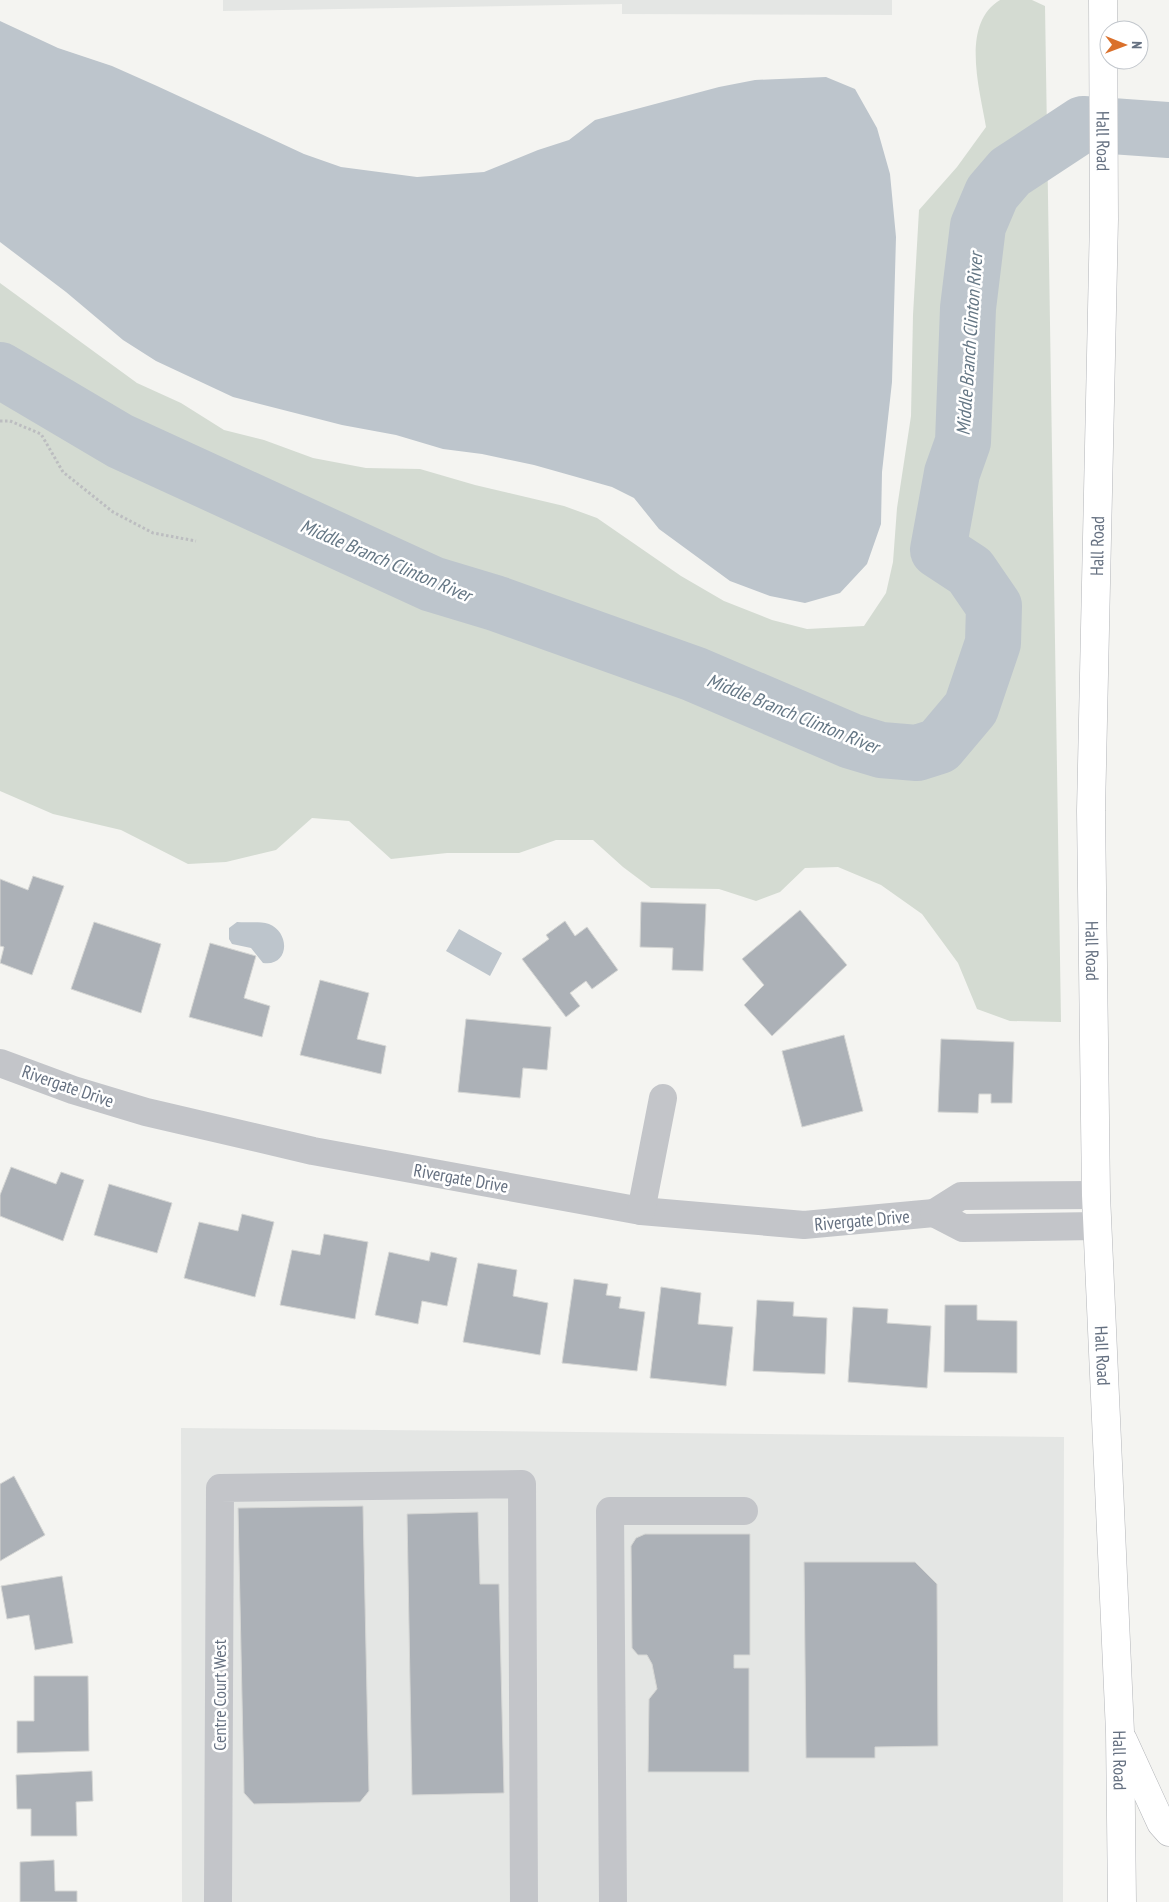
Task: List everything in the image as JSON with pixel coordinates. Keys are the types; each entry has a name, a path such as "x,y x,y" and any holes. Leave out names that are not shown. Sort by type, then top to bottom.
{"highway":[{"name":"Hall Road","path":"1103,0 1104,220 1091,811 1096,1195 1120,1732 1122,1902"},
{"path":"1120,1732 1161,1823 1169,1832"}],"street":[{"name":"Rivergate Drive","path":"0,1063 73,1090 146,1112 303,1149 642,1211 804,1225 934,1213 961,1196 1096,1195"},
{"path":"642,1211 663,1098"},
{"name":"Rivergate Drive","path":"934,1213 963,1228 1097,1226"},
{"name":"Centre Court West","path":"218,1902 220,1488 522,1484 524,1902"},
{"path":"613,1902 610,1510 744,1511"}],"path":[{"path":"0,421 10,421 41,434 63,472 113,512 153,533 196,541"}],"shaded area":[{"path":"223,0 892,0 892,15 622,14 622,4 223,11"},
{"path":"1000,0 1032,0 1045,6 1061,1022 1010,1021 977,1009 958,963 922,914 881,885 838,867 805,868 780,892 756,901 719,889 651,888 623,867 593,840 556,840 519,853 447,853 391,859 349,821 312,818 276,850 226,862 188,864 121,830 53,814 0,791 0,283 137,383 181,403 224,430 264,440 313,458 366,468 420,469 475,485 564,506 597,518 681,576 724,601 772,620 807,629 864,626 886,593 893,562 897,508 911,416 913,315 919,210 957,167 986,127 977,77 976,41 980,25 988,11"},
{"path":"0,21 58,48 112,66 304,154 341,167 417,177 484,172 538,150 569,140 595,120 719,87 755,80 826,77 855,89 877,128 890,174 896,237 892,382 882,472 881,524 867,564 840,593 805,603 770,596 730,581 659,529 634,498 612,487 534,465 482,454 443,449 396,435 342,425 233,397 156,361 123,340 66,292 0,242"},
{"path":"237,922 265,923 276,928 284,941 282,955 278,960 272,963 263,963 251,948 232,944 229,939 229,928"},
{"path":"459,929 502,953 490,976 446,951"},
{"path":"181,1428 1064,1437 1063,1902 182,1902"}],"building":[{"path":"33,876 64,886 32,975 0,963 4,947 0,946 0,879 28,890"},
{"path":"641,902 706,904 703,971 672,970 673,948 640,947"},
{"path":"800,910 847,965 772,1036 744,1005 764,985 742,959"},
{"path":"565,921 575,936 587,927 618,970 592,989 586,981 570,993 580,1006 566,1017 522,959 549,939 546,935"},
{"path":"94,922 161,944 141,1013 71,989"},
{"path":"210,943 256,956 244,998 270,1006 262,1037 189,1017"},
{"path":"320,980 369,993 357,1039 386,1046 381,1074 300,1055"},
{"path":"466,1019 551,1027 547,1070 523,1068 520,1098 458,1092"},
{"path":"844,1035 863,1111 802,1127 782,1051"},
{"path":"941,1039 1014,1042 1012,1103 991,1103 991,1094 979,1094 978,1113 938,1112"},
{"path":"11,1167 56,1184 61,1172 84,1180 63,1241 0,1216 0,1195"},
{"path":"109,1184 172,1203 157,1253 94,1235"},
{"path":"242,1214 274,1222 255,1297 184,1278 199,1222 238,1231"},
{"path":"324,1234 368,1242 355,1319 280,1305 292,1250 320,1255"},
{"path":"389,1252 429,1261 431,1252 457,1258 447,1306 422,1301 418,1324 375,1315"},
{"path":"478,1263 517,1270 513,1296 548,1303 540,1355 463,1342"},
{"path":"574,1279 608,1284 606,1295 621,1297 619,1308 645,1312 637,1371 562,1363"},
{"path":"661,1287 701,1293 698,1324 733,1327 726,1386 650,1378"},
{"path":"757,1300 794,1302 793,1316 827,1318 825,1374 753,1371"},
{"path":"945,1305 977,1305 977,1320 1017,1321 1017,1373 944,1372"},
{"path":"853,1307 888,1309 887,1323 931,1326 927,1388 848,1382"},
{"path":"14,1476 45,1535 0,1561 0,1484"},
{"path":"363,1506 369,1791 360,1802 254,1804 244,1793 238,1508"},
{"path":"478,1512 480,1584 499,1584 504,1793 412,1795 407,1514"},
{"path":"645,1534 750,1534 750,1655 734,1655 734,1668 749,1668 749,1772 648,1772 649,1699 657,1689 652,1664 647,1655 638,1655 632,1648 631,1546 636,1538"},
{"path":"804,1562 915,1562 937,1584 938,1746 875,1747 875,1758 806,1758"},
{"path":"62,1576 73,1643 35,1650 29,1615 7,1619 1,1586"},
{"path":"34,1676 88,1676 89,1751 17,1753 17,1721 34,1721"},
{"path":"92,1771 93,1801 76,1802 77,1836 31,1836 31,1809 17,1809 16,1775"},
{"path":"54,1860 55,1891 77,1891 77,1902 20,1902 20,1862"}],"waterway":[{"name":"Middle Branch Clinton River","path":"0,370 120,441 432,584 495,603 694,674 851,741 881,750 917,753 939,746 971,708 993,643 994,606 970,571 938,550 952,473 963,442 968,308 978,226 992,193 1010,172 1083,124 1169,130"}]}
